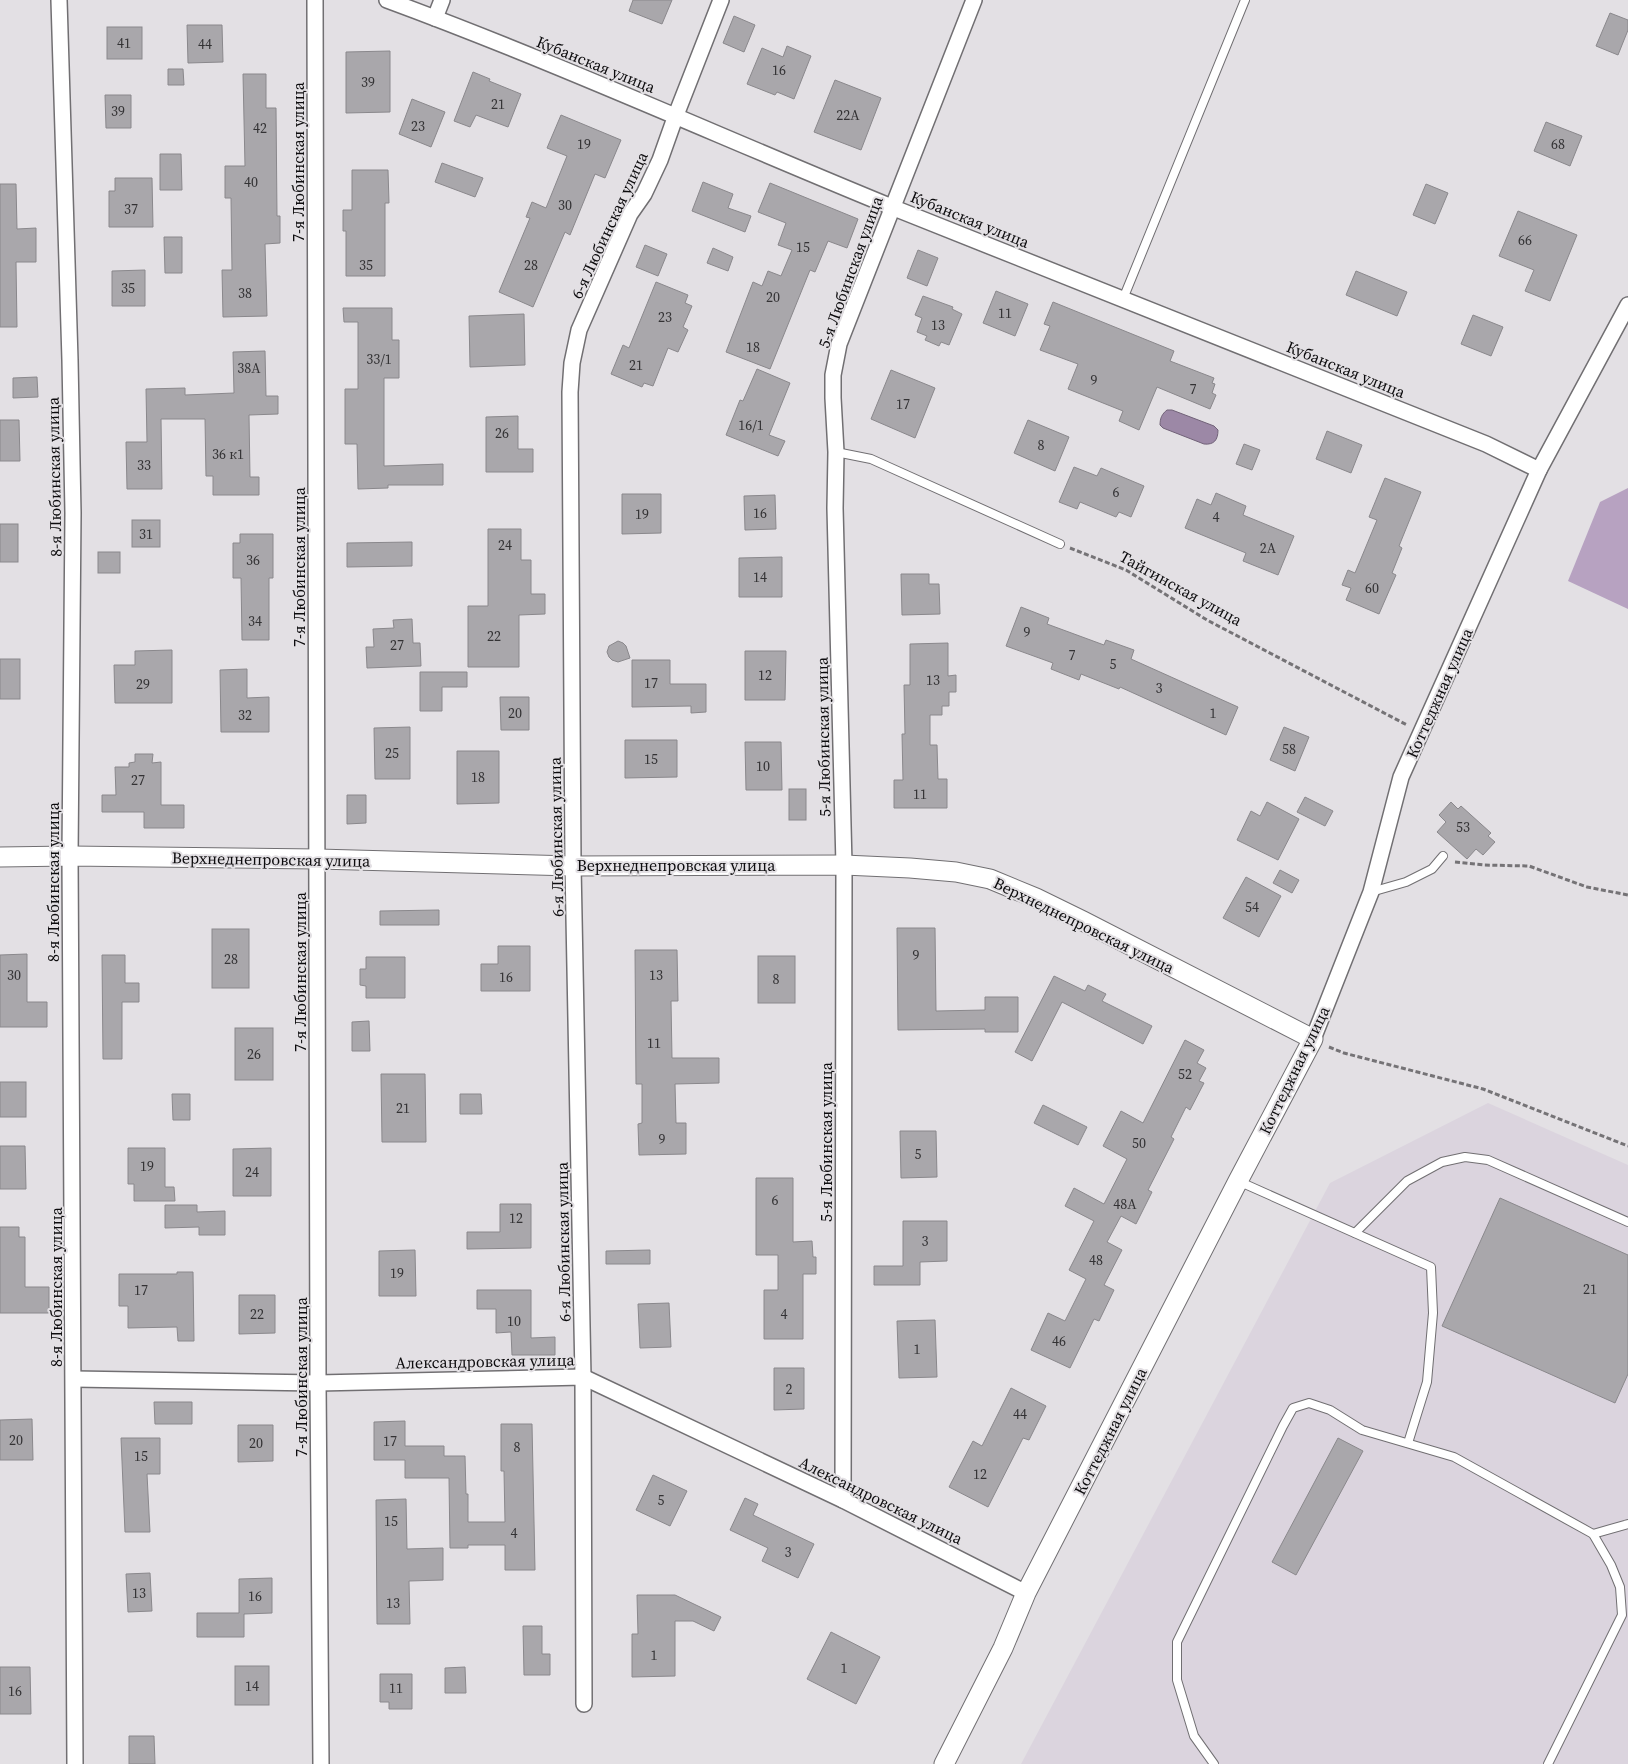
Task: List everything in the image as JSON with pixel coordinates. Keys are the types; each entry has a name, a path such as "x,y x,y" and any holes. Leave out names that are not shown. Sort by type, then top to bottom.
{"street":[{"name":"8-я Любинская улица","path":"59,0 70,360 72,504 70,856 75,1764"},
{"name":"7-я Любинская улица","path":"315,0 318,1383 321,1764"},
{"name":"Кубанская улица","path":"387,0 676,115 893,207 1486,444 1539,470"},
{"path":"435,18 442,0"},
{"name":"6-я Любинская улица","path":"584,1704 583,1377 573,866 570,402 572,363 579,330 630,214 644,194 660,160 721,0"},
{"name":"5-я Любинская улица","path":"843,1500 844,866 835,508 836,452 832,398 834,375 839,344 974,0"},
{"name":"Коттеджная улица","path":"944,1764 1003,1648 1026,1593 1312,1040 1371,892 1401,777 1539,470 1628,305"},
{"name":"Верхнеднепровская улица","path":"0,857 318,859 573,866 844,866 938,871 990,879 1083,920 1312,1040"},
{"name":"Александровская улица","path":"74,1379 318,1383 583,1377 843,1500 1026,1593"}],"lane":[{"path":"1123,299 1245,0"},
{"path":"836,452 871,459 1060,544"},
{"path":"1371,892 1406,882 1432,869 1443,856"},
{"path":"1355,1232 1407,1181 1442,1162 1465,1156 1488,1160 1628,1222"},
{"path":"1238,1181 1431,1267 1433,1313 1427,1382 1408,1443"},
{"path":"1214,1764 1194,1736 1178,1680 1177,1642 1283,1426 1293,1408 1309,1403 1330,1410 1362,1430 1454,1457 1593,1534 1611,1564 1620,1586 1622,1615 1548,1764"},
{"path":"1593,1534 1628,1524"}],"path":[{"name":"Тайгинская улица","path":"1060,544 1126,570 1207,620 1421,732"},
{"path":"1443,856 1456,862 1484,866 1528,866 1588,887 1628,895"},
{"path":"1312,1040 1344,1053 1482,1089 1628,1146"}],"shaded area":[{"path":"1167,410 1172,410 1214,426 1218,430 1216,439 1213,443 1204,444 1163,428 1160,425 1160,420"},
{"path":"1628,488 1628,609 1568,581 1600,502"},
{"path":"1488,1103 1628,1165 1628,1764 1021,1764 1330,1183"}],"building":[{"path":"633,0 672,0 662,24 629,11"},
{"path":"1610,13 1628,20 1628,30 1618,55 1596,46"},
{"path":"734,16 755,25 744,52 723,43"},
{"path":"187,25 222,25 223,62 188,63"},
{"path":"107,27 142,27 142,59 107,59"},
{"path":"787,46 811,56 794,99 777,92 775,95 747,84 762,48 783,57"},
{"path":"390,51 390,112 346,113 346,52"},
{"path":"168,69 183,69 184,85 168,85"},
{"path":"473,72 490,79 489,81 521,94 508,127 476,115 470,127 454,121"},
{"path":"243,74 266,74 266,108 276,108 277,216 280,216 280,243 265,244 267,316 223,317 222,270 232,270 231,198 225,198 225,166 245,166"},
{"path":"835,80 881,98 861,150 814,132"},
{"path":"105,95 131,95 131,128 106,128"},
{"path":"412,99 445,112 431,147 399,134"},
{"path":"561,115 621,140 605,178 595,174 570,235 565,232 533,307 499,292 530,218 526,217 532,202 546,208 567,156 547,148"},
{"path":"1546,122 1582,136 1570,166 1534,151"},
{"path":"160,154 181,154 182,190 160,190"},
{"path":"442,163 483,178 475,197 435,182"},
{"path":"352,170 388,170 389,203 385,203 385,276 346,276 346,231 343,231 343,210 352,210"},
{"path":"115,178 152,178 153,227 109,227 109,191 115,191"},
{"path":"703,182 733,194 728,208 751,216 745,232 692,211"},
{"path":"770,183 858,219 847,248 828,241 815,272 810,270 770,369 726,352 753,282 762,286 768,271 781,276 792,250 778,245 786,223 758,212"},
{"path":"0,184 16,184 17,229 36,228 36,262 16,262 17,327 0,327"},
{"path":"1426,184 1448,193 1435,224 1413,215"},
{"path":"1518,211 1577,235 1550,301 1525,291 1534,270 1499,256"},
{"path":"164,237 182,237 182,273 165,273"},
{"path":"645,245 667,254 658,276 636,267"},
{"path":"713,248 733,257 728,271 707,263"},
{"path":"918,250 938,258 927,286 907,278"},
{"path":"145,270 145,306 112,306 112,271"},
{"path":"1356,271 1407,292 1397,316 1346,295"},
{"path":"656,282 688,295 685,303 692,306 683,327 688,330 678,352 668,348 653,386 644,383 642,387 611,374 623,345 629,348"},
{"path":"996,291 1028,304 1015,336 983,323"},
{"path":"923,296 953,307 952,309 962,314 949,345 941,342 939,346 925,340 927,336 917,332 922,318 915,315"},
{"path":"1053,302 1174,351 1170,361 1214,378 1212,383 1215,384 1212,393 1216,395 1210,409 1157,387 1139,430 1119,421 1123,411 1068,389 1078,364 1040,350 1050,326 1044,324"},
{"path":"343,308 392,308 392,340 399,340 399,378 384,378 384,466 443,464 443,485 388,485 388,488 358,489 357,444 345,444 345,389 358,389 358,322 344,322"},
{"path":"524,314 525,365 470,367 469,316"},
{"path":"1473,315 1503,327 1491,356 1461,344"},
{"path":"265,351 266,396 278,396 278,414 249,415 250,477 259,477 259,495 213,495 213,476 206,476 205,419 161,419 162,489 127,489 126,442 147,442 146,389 185,388 185,395 234,393 233,352"},
{"path":"757,369 790,383 769,435 785,441 778,456 726,435 740,400 743,401"},
{"path":"891,370 935,388 915,438 871,419"},
{"path":"37,377 38,397 13,398 13,378"},
{"path":"518,416 518,449 533,449 533,472 486,472 486,417"},
{"path":"0,420 19,420 20,461 0,461"},
{"path":"1028,420 1069,437 1055,471 1014,453"},
{"path":"1327,431 1362,445 1351,473 1316,459"},
{"path":"1244,444 1260,450 1252,470 1236,464"},
{"path":"1074,467 1097,476 1101,468 1144,486 1131,517 1119,512 1116,517 1080,502 1077,509 1059,502"},
{"path":"1385,478 1421,492 1399,546 1402,548 1392,573 1396,575 1379,614 1346,600 1351,588 1342,585 1348,570 1355,573 1377,520 1369,517"},
{"path":"1216,493 1246,506 1243,515 1294,536 1278,575 1243,561 1246,553 1185,528 1197,499 1211,505"},
{"path":"622,494 661,494 661,533 622,534"},
{"path":"775,495 776,529 745,530 744,496"},
{"path":"132,520 160,520 160,547 132,547"},
{"path":"0,524 18,524 18,562 0,562"},
{"path":"488,529 521,529 521,560 531,560 531,594 545,594 545,614 519,615 519,667 468,667 468,606 488,606"},
{"path":"240,534 273,534 273,578 269,578 269,640 242,640 241,578 233,578 233,543 240,543"},
{"path":"412,542 412,566 347,567 347,543"},
{"path":"98,552 120,552 120,573 98,573"},
{"path":"782,557 782,597 739,597 739,558"},
{"path":"901,574 929,574 929,584 939,584 940,614 902,615"},
{"path":"1021,607 1049,618 1047,624 1104,645 1106,640 1134,650 1131,659 1238,707 1226,735 1120,687 1119,689 1081,674 1079,680 1051,669 1053,663 1006,646"},
{"path":"412,619 413,643 420,643 421,666 367,668 366,647 374,647 373,629 394,628 393,620"},
{"path":"618,641 626,646 630,658 618,662 612,660 607,652 609,646"},
{"path":"948,643 948,676 956,675 956,692 949,692 949,706 942,706 942,715 930,715 930,745 937,745 938,779 947,779 947,808 894,808 894,780 903,780 902,734 905,734 904,685 910,685 910,644"},
{"path":"172,650 172,703 115,703 114,665 135,665 135,651"},
{"path":"745,651 786,651 785,700 745,700"},
{"path":"0,659 20,659 20,699 0,699"},
{"path":"632,660 670,660 670,684 706,684 706,712 691,713 691,706 632,707"},
{"path":"247,669 247,698 269,697 269,732 221,732 220,670"},
{"path":"420,672 467,672 467,687 442,687 442,711 420,711"},
{"path":"500,697 529,697 529,730 501,730"},
{"path":"410,727 410,779 375,779 374,728"},
{"path":"1284,727 1309,737 1295,771 1270,760"},
{"path":"625,740 677,740 677,777 625,778"},
{"path":"745,742 781,742 782,790 746,790"},
{"path":"457,751 499,751 499,803 457,804"},
{"path":"135,754 153,754 152,763 161,762 161,805 184,805 184,828 144,828 144,812 102,812 102,795 116,795 115,767 129,767 129,763 135,762"},
{"path":"789,789 806,789 806,820 789,820"},
{"path":"347,795 366,795 366,823 347,824"},
{"path":"1305,797 1333,811 1325,826 1297,812"},
{"path":"1267,802 1299,819 1278,860 1237,840 1251,811 1260,816"},
{"path":"1451,802 1458,809 1461,806 1491,833 1488,836 1495,842 1483,855 1476,849 1467,859 1437,832 1446,822 1439,815"},
{"path":"1280,870 1299,880 1292,893 1273,883"},
{"path":"1246,877 1281,896 1259,937 1223,918"},
{"path":"439,910 439,925 380,925 380,911"},
{"path":"897,928 935,928 936,1011 985,1010 985,997 1018,997 1018,1032 985,1032 985,1029 898,1030"},
{"path":"212,929 249,929 249,988 212,988"},
{"path":"498,946 530,946 530,991 481,991 481,964 498,964"},
{"path":"635,950 677,950 678,1001 671,1001 672,1058 719,1058 719,1083 675,1084 676,1123 686,1123 686,1154 639,1155 638,1124 642,1123 642,1084 636,1084"},
{"path":"27,954 27,1002 47,1002 47,1027 0,1027 0,955"},
{"path":"102,955 125,955 125,983 139,983 139,1002 122,1002 122,1059 103,1059"},
{"path":"758,956 795,956 795,1003 758,1003"},
{"path":"366,957 405,957 405,998 366,998 366,986 360,985 360,969 366,969"},
{"path":"1054,976 1085,991 1088,985 1106,994 1102,1001 1152,1026 1143,1044 1062,1002 1032,1061 1015,1052"},
{"path":"369,1021 370,1051 352,1051 352,1022"},
{"path":"235,1028 273,1028 273,1080 235,1080"},
{"path":"1185,1040 1204,1050 1197,1063 1206,1068 1199,1081 1204,1083 1190,1110 1186,1107 1171,1137 1174,1139 1148,1190 1152,1192 1136,1224 1121,1216 1107,1242 1122,1250 1104,1285 1114,1290 1099,1321 1094,1319 1070,1368 1031,1350 1048,1313 1065,1321 1086,1279 1069,1270 1094,1221 1065,1206 1074,1188 1104,1204 1127,1159 1103,1146 1121,1111 1143,1123"},
{"path":"381,1074 425,1074 426,1142 382,1142"},
{"path":"0,1082 26,1082 26,1117 0,1117"},
{"path":"172,1094 190,1094 190,1120 173,1120"},
{"path":"460,1094 481,1094 482,1114 460,1114"},
{"path":"1043,1105 1087,1127 1078,1145 1034,1123"},
{"path":"900,1131 936,1131 937,1177 901,1178"},
{"path":"0,1146 25,1146 26,1189 0,1189"},
{"path":"128,1148 165,1148 165,1187 174,1187 175,1201 134,1201 134,1184 128,1184"},
{"path":"271,1148 271,1196 233,1196 233,1149"},
{"path":"756,1178 793,1178 793,1242 812,1241 813,1257 816,1257 816,1274 803,1274 803,1339 764,1339 764,1290 778,1290 778,1255 756,1255"},
{"path":"1500,1198 1628,1255 1628,1374 1615,1403 1442,1326"},
{"path":"500,1204 531,1204 531,1248 467,1249 467,1232 500,1232"},
{"path":"165,1205 197,1205 197,1212 225,1211 225,1235 199,1235 199,1227 165,1228"},
{"path":"903,1221 947,1221 947,1261 920,1262 920,1285 874,1285 874,1266 903,1266"},
{"path":"0,1227 19,1227 19,1237 25,1237 25,1287 49,1287 49,1313 0,1313"},
{"path":"415,1250 416,1296 379,1296 379,1251"},
{"path":"650,1250 650,1264 606,1264 606,1251"},
{"path":"177,1272 193,1272 194,1341 178,1341 177,1327 128,1328 128,1306 119,1306 119,1274 177,1274"},
{"path":"477,1290 531,1290 531,1338 555,1337 555,1355 512,1355 511,1332 496,1333 496,1309 477,1309"},
{"path":"239,1295 275,1295 275,1333 239,1334"},
{"path":"669,1303 671,1347 640,1348 638,1304"},
{"path":"935,1320 937,1377 899,1378 897,1321"},
{"path":"774,1368 804,1368 804,1409 774,1410"},
{"path":"1011,1388 1046,1406 1029,1440 1023,1438 988,1507 949,1487 973,1441 982,1446"},
{"path":"154,1402 192,1402 192,1424 155,1424"},
{"path":"32,1419 33,1460 0,1460 0,1420"},
{"path":"405,1421 405,1446 444,1446 444,1456 465,1456 468,1522 505,1522 504,1471 501,1471 501,1424 532,1424 535,1570 505,1570 505,1545 468,1545 468,1548 450,1548 449,1478 405,1478 405,1460 374,1460 374,1422"},
{"path":"238,1425 273,1425 273,1461 238,1462"},
{"path":"121,1438 160,1438 160,1474 147,1474 150,1532 125,1532"},
{"path":"1338,1438 1363,1451 1296,1575 1272,1562"},
{"path":"653,1475 687,1491 670,1526 636,1510"},
{"path":"745,1498 758,1504 753,1515 814,1544 798,1578 762,1561 768,1548 730,1530"},
{"path":"406,1499 407,1549 443,1548 443,1580 409,1581 410,1624 377,1624 376,1500"},
{"path":"150,1573 152,1611 128,1612 126,1574"},
{"path":"272,1578 272,1613 244,1614 244,1637 197,1637 197,1613 239,1613 239,1579"},
{"path":"637,1595 675,1595 721,1617 714,1631 693,1621 675,1621 675,1676 632,1677 632,1634 638,1634"},
{"path":"523,1626 542,1626 542,1654 550,1654 550,1675 524,1675"},
{"path":"831,1632 880,1657 856,1704 807,1679"},
{"path":"235,1666 269,1666 269,1705 235,1705"},
{"path":"0,1667 30,1667 31,1714 0,1714"},
{"path":"465,1667 466,1693 445,1693 445,1668"},
{"path":"380,1674 412,1674 412,1709 389,1709 389,1702 380,1702"},
{"path":"129,1736 154,1736 155,1764 129,1764"}]}
